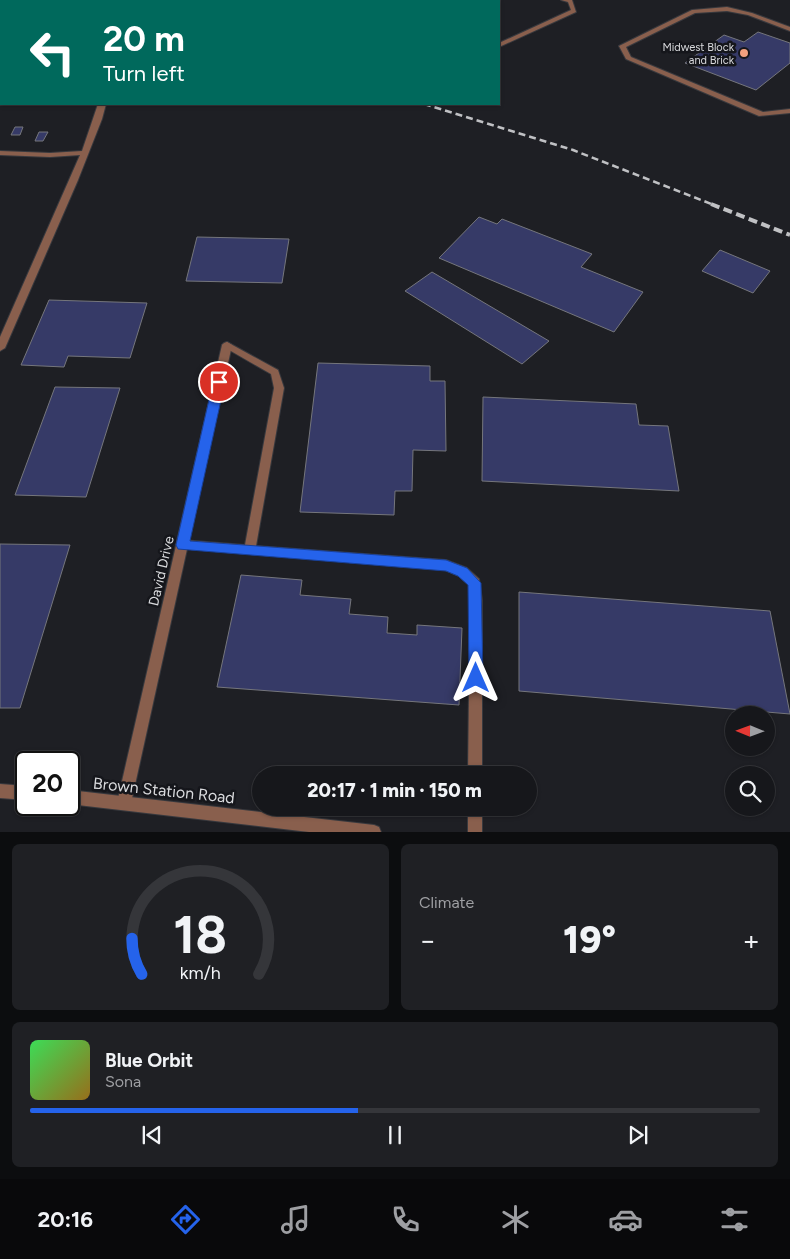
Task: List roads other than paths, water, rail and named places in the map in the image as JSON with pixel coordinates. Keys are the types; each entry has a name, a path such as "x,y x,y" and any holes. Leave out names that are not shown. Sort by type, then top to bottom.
{"street":[{"path":"500,45 574,11 570,2 564,0"},
{"path":"790,29 750,14 727,9 694,11 622,46 628,58 762,114 790,111"},
{"path":"0,348 44,251 98,119 102,105"},
{"path":"0,153 84,154"},
{"name":"David Drive","path":"124,803 227,345 274,372 279,388 250,549"},
{"path":"182,545 446,566 463,572 475,583 475,766"},
{"path":"0,790 15,792"},
{"name":"Brown Station Road","path":"80,798 374,832"},
{"path":"475,816 475,832"}],"railway":[{"path":"427,105 573,150 714,205"},
{"path":"711,204 790,235"}],"place":[{"name":"Midwest Block and Brick","path":"744,53"}]}
